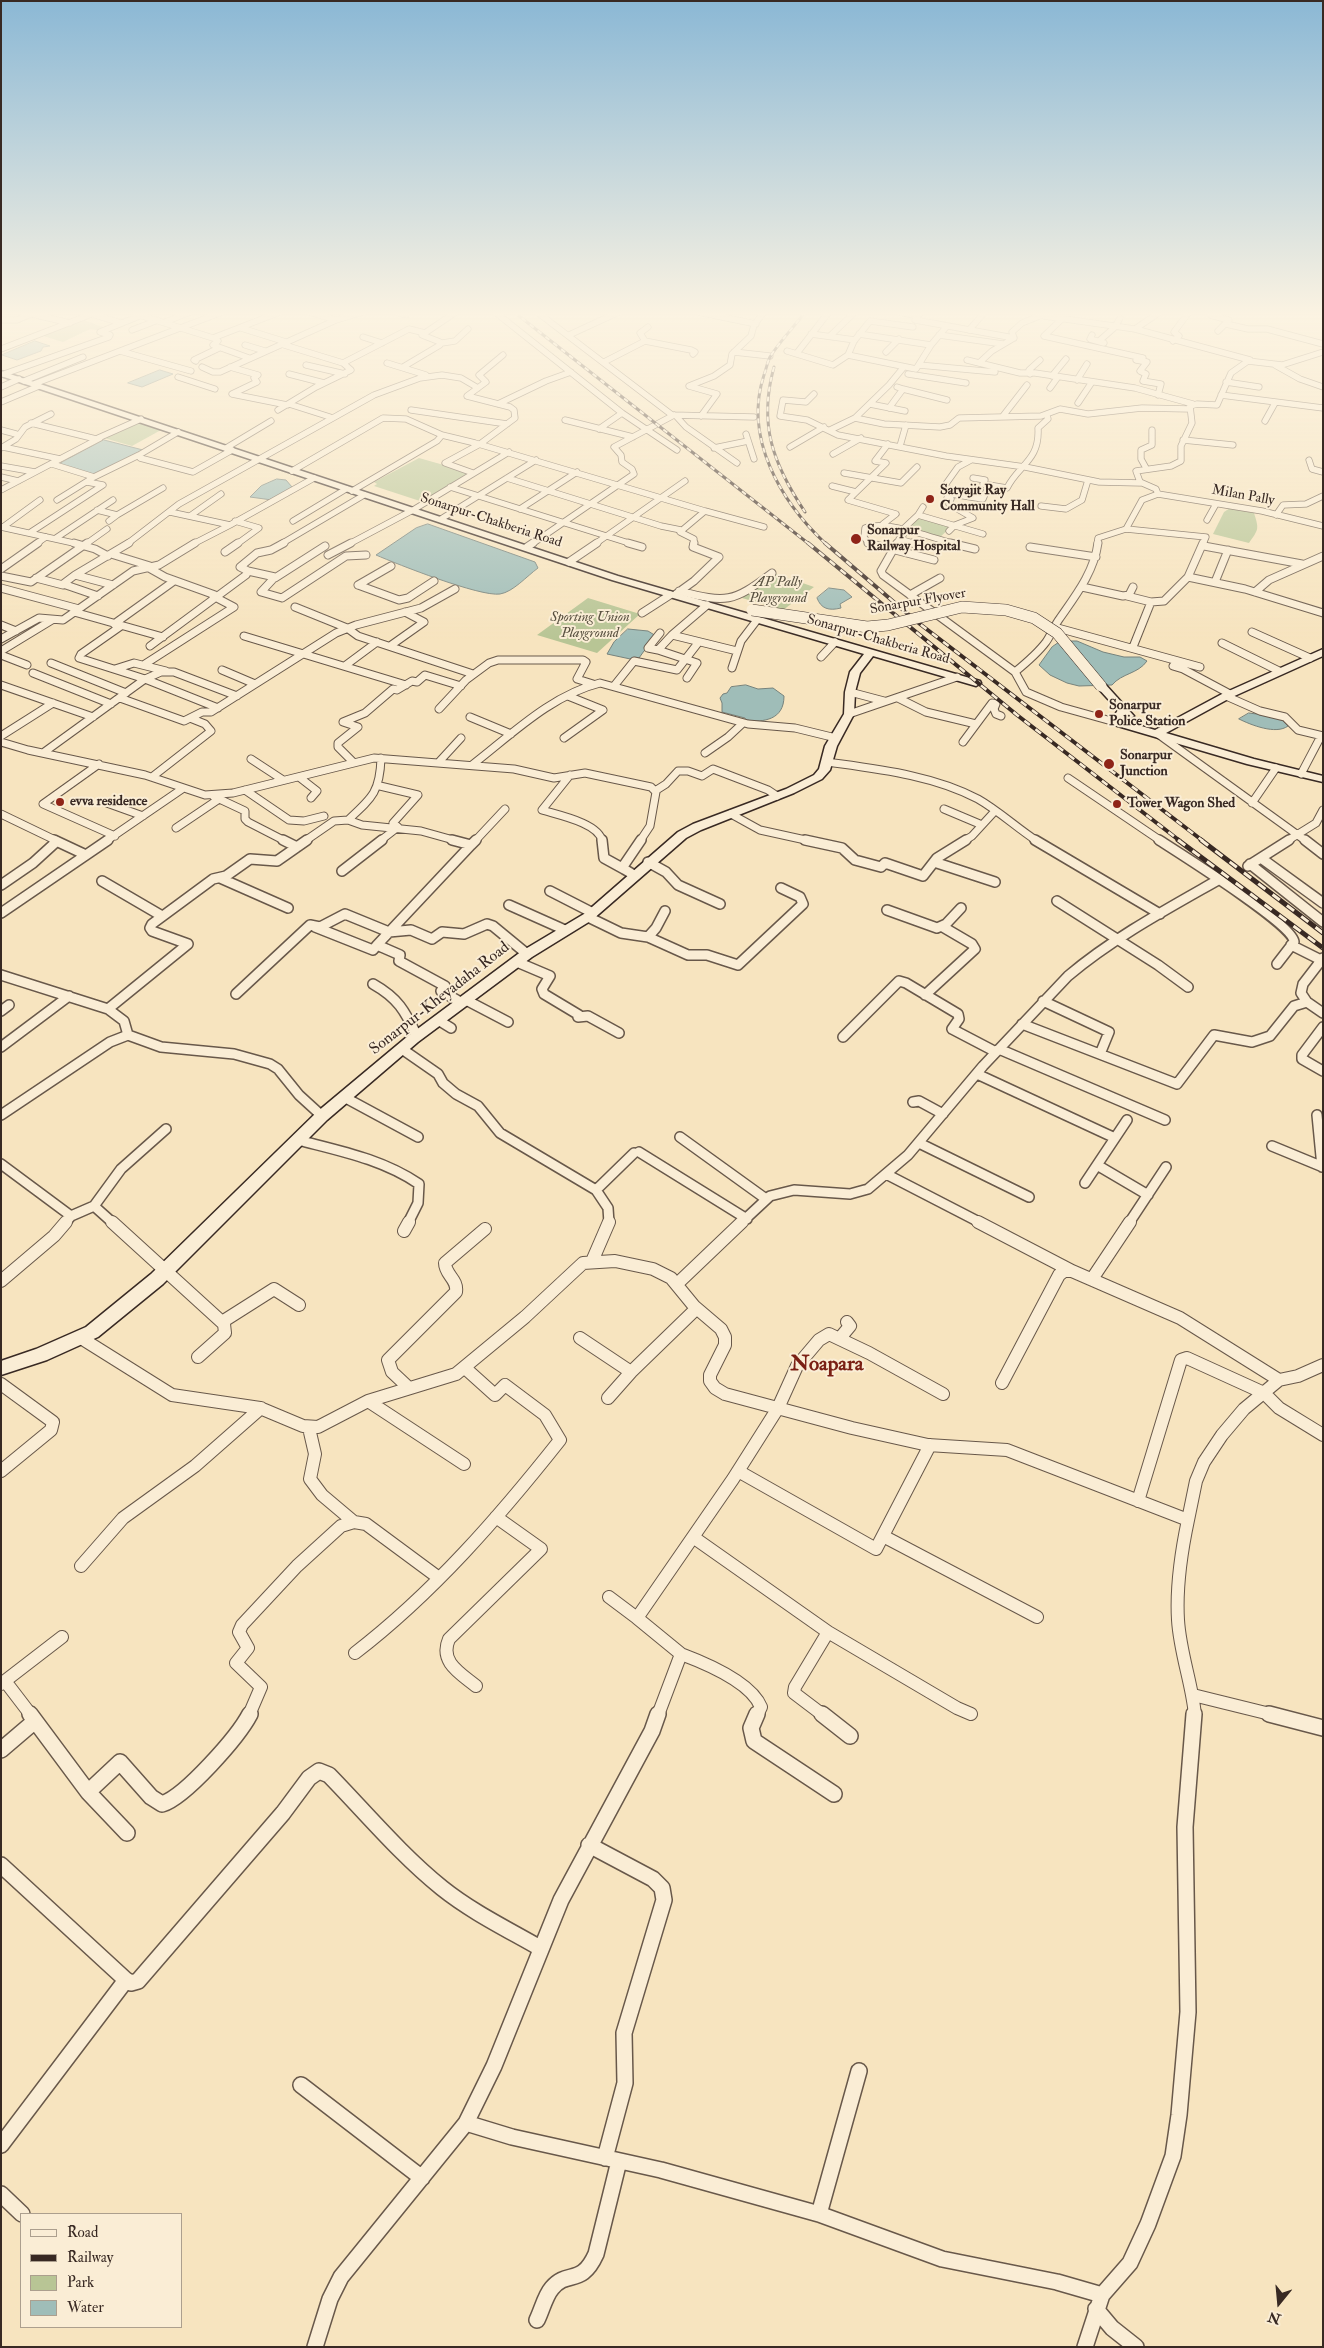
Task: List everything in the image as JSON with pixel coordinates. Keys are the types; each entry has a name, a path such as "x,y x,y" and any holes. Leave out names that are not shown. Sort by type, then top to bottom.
{"main road":[{"name":"Sonarpur-Chakberia Road","path":"146,422 364,495 527,546 623,580 675,593 757,620 976,682"},
{"name":"Sonarpur Flyover","path":"675,593 705,602 867,626 891,624 955,608 986,608 1012,612 1038,621 1055,631 1101,686 1140,728"},
{"path":"1158,733 1228,695 1323,652"},
{"name":"Sonarpur-Kheyadaha Road","path":"1,1368 41,1356 92,1332 166,1270 322,1116 344,1097 417,1036 522,958 591,915 629,872 648,862 688,831 777,796 818,776 827,762 831,746 849,714 850,692 855,672 866,661 870,653"},
{"path":"1123,710 1116,722 1276,768 1323,779"}],"street":[{"path":"2,447 16,439 16,434 23,428 36,422"},
{"path":"1,490 101,438 138,422"},
{"path":"139,455 144,460 193,472 270,422"},
{"path":"64,585 75,575 109,555 179,504 324,422"},
{"path":"292,471 380,422"},
{"path":"412,422 442,435 509,452 705,511 764,526"},
{"path":"490,422 507,424"},
{"path":"473,474 448,466 445,463 480,444 510,422"},
{"path":"571,422 633,437"},
{"path":"599,429 610,422"},
{"path":"635,422 677,450"},
{"path":"527,546 634,473 631,467 622,462 621,455 614,447 663,422"},
{"path":"682,422 714,448 737,463"},
{"path":"809,422 827,428 838,435 971,460 1025,467 1112,484 1142,483"},
{"path":"790,446 845,422"},
{"path":"873,422 947,426 954,422"},
{"path":"973,478 985,480 983,484 989,486 1007,488 1013,476 1025,467 1039,437 1038,428 1045,422"},
{"path":"1126,529 1142,500 1158,494 1156,489 1142,483 1136,477 1136,471 1179,463 1183,440 1192,422"},
{"path":"31,424 92,438 101,438"},
{"path":"900,446 906,425"},
{"path":"1,430 16,434"},
{"path":"1146,468 1141,459 1141,450 1152,445 1154,442 1152,430"},
{"path":"58,500 94,477 139,455 178,432"},
{"path":"746,434 754,459"},
{"path":"293,521 402,463 437,441 442,435"},
{"path":"833,454 861,438"},
{"path":"1183,440 1232,445"},
{"path":"714,448 748,441"},
{"path":"883,524 896,514 848,500 886,463 875,460 888,444"},
{"path":"2,447 60,459"},
{"path":"328,555 412,510 509,452"},
{"path":"441,519 536,460"},
{"path":"939,540 955,525 977,517 954,508 949,504 951,499 947,498 954,490 943,488 958,467 971,460"},
{"path":"1309,460 1312,469 1323,472"},
{"path":"52,464 94,477"},
{"path":"1,466 35,472"},
{"path":"844,473 900,485 917,467"},
{"path":"520,509 577,472"},
{"path":"1,478 18,481"},
{"path":"1,639 40,618 60,621 136,570 151,568 314,478"},
{"path":"507,478 634,518 681,530 694,539 693,547 719,557 675,593 642,613"},
{"path":"1041,506 1066,509 1070,505 1082,500 1088,480"},
{"path":"569,562 685,481"},
{"path":"31,532 103,485 87,482"},
{"path":"832,486 856,492"},
{"path":"951,494 983,500 989,486"},
{"path":"450,487 642,547"},
{"path":"109,521 163,488"},
{"path":"190,516 221,494"},
{"name":"Milan Pally","path":"1158,494 1276,515 1323,526"},
{"path":"275,578 240,567 257,553 271,550 364,495"},
{"path":"985,495 994,497"},
{"path":"1276,515 1283,505 1306,504 1323,496"},
{"path":"2,527 40,500"},
{"path":"56,538 113,500"},
{"path":"1207,520 1216,504"},
{"path":"923,507 891,549 881,571 889,580 1015,672 1023,689 1033,696 1061,707 1116,722"},
{"path":"936,520 954,508"},
{"path":"97,510 117,515"},
{"path":"681,530 705,511"},
{"path":"170,512 258,528 225,552"},
{"path":"918,515 984,534"},
{"path":"934,560 870,544 865,540 866,526 883,524 939,540 952,541 974,550"},
{"path":"2,527 84,545 151,568 174,580 214,595 234,606 145,664"},
{"path":"1015,672 1036,655 1047,641 1054,626 1072,604 1096,557 1098,538 1126,529 1207,538 1188,577 1164,601 1151,602 1082,586"},
{"path":"1,576 28,584 107,530"},
{"path":"949,531 967,536"},
{"path":"1,569 46,537"},
{"path":"899,539 920,545"},
{"path":"325,546 275,578 262,592 282,598 331,565 346,556 355,554"},
{"path":"1204,546 1302,564"},
{"path":"1030,547 1096,557"},
{"path":"340,548 355,554 366,555"},
{"path":"1215,582 1228,550"},
{"path":"1053,559 1056,551"},
{"path":"1255,592 1264,583 1323,556"},
{"path":"308,557 316,560"},
{"path":"323,562 331,565"},
{"path":"391,566 358,585 400,600 408,598 434,581"},
{"path":"150,646 181,625 214,595 246,575 248,571"},
{"path":"675,593 731,601 740,597 772,572"},
{"path":"75,575 112,585"},
{"path":"1188,577 1255,592 1323,613"},
{"path":"36,578 98,596"},
{"path":"910,594 940,578"},
{"path":"174,580 78,656 82,660 145,679 218,708"},
{"path":"1,588 164,638"},
{"path":"1126,596 1133,588"},
{"path":"52,663 183,721 202,712 209,713 218,708 347,628 427,605 455,589"},
{"path":"1133,647 1151,602"},
{"path":"658,650 672,635 707,605"},
{"path":"294,607 347,628 358,636 473,674"},
{"path":"390,646 424,622 405,612"},
{"path":"1,651 52,620"},
{"path":"732,668 741,641 757,620"},
{"path":"1,625 16,631"},
{"path":"1054,626 1200,667"},
{"path":"1252,632 1310,658"},
{"path":"660,633 648,648 686,658 697,663 687,678"},
{"path":"672,635 698,643 737,651"},
{"path":"244,636 406,684"},
{"path":"346,665 377,642"},
{"path":"820,657 835,642"},
{"path":"614,686 634,661 676,670 698,643"},
{"path":"1222,643 1279,671"},
{"path":"1155,654 1151,659 1183,669 1260,711 1286,716 1298,730 1322,736 1301,774"},
{"path":"1,655 26,665"},
{"path":"439,709 473,674 486,664 498,660 579,659 586,662 577,679 593,684 614,686 744,723 795,728 836,738"},
{"path":"115,669 128,662 145,664 237,696"},
{"path":"222,670 255,684"},
{"path":"43,754 145,679 166,671"},
{"path":"32,673 111,704"},
{"path":"354,762 338,747 338,743 358,727 343,722 365,713 393,689 398,690 412,681 417,682 425,675 461,686"},
{"path":"849,714 957,677"},
{"path":"472,765 511,734 568,696 593,684"},
{"path":"1,685 93,717"},
{"path":"850,692 884,701"},
{"path":"564,738 603,710 568,696"},
{"path":"898,698 926,712 976,724"},
{"path":"1,736 53,703"},
{"path":"963,742 992,703 996,704 994,709 996,714 1001,716"},
{"path":"470,717 511,734"},
{"path":"152,777 202,740 211,730 205,724 190,718"},
{"path":"705,753 728,738 744,723"},
{"path":"1158,733 1323,854"},
{"path":"438,763 461,738"},
{"path":"1,751 5,744 43,754 99,764 152,777 182,789 216,797 245,811 245,819 248,822 297,847"},
{"path":"250,758 283,780"},
{"path":"348,820 375,795 380,786 381,758"},
{"path":"176,828 216,797 354,762 381,758 514,769 554,778 585,773 650,787 655,791 656,795 650,826 624,865 629,872"},
{"path":"827,762 921,779 968,795 995,811 1042,844 1083,866 1160,914"},
{"path":"99,764 43,804 115,836"},
{"path":"1252,803 1276,768"},
{"path":"655,791 666,784 678,771 688,771 702,776 713,769 768,790 777,796"},
{"path":"570,775 542,810 593,827 601,836 604,858 629,872"},
{"path":"299,776 317,791 311,798"},
{"path":"1068,778 1259,907 1290,933 1294,938 1277,964"},
{"path":"380,786 418,795 392,823 398,827"},
{"path":"1,913 182,789"},
{"path":"245,790 289,820 304,822 324,816"},
{"path":"104,802 144,816"},
{"path":"236,994 310,925 373,950 437,884 504,809"},
{"path":"944,809 982,825"},
{"path":"1323,810 1316,822 1249,865 1323,922"},
{"path":"731,814 760,830 842,848 854,860 881,868 885,863 923,876 944,853 972,836 995,811"},
{"path":"1,814 86,856"},
{"path":"108,1009 188,944 152,931 150,928 152,924 208,882 220,878 250,860 277,861 334,821 348,820 362,825 398,827 421,831 471,845"},
{"path":"342,871 398,827"},
{"path":"1,886 33,863 56,842"},
{"path":"1261,858 1323,903"},
{"path":"648,862 666,872 678,885 720,904"},
{"path":"934,862 995,882"},
{"path":"220,878 288,908"},
{"path":"677,1284 766,1199 780,1191 860,1193 886,1174 919,1143 997,1051 1043,1001 1082,964 1160,914 1218,880"},
{"path":"102,881 162,916"},
{"path":"550,891 621,933 648,937 688,955 707,955 738,965 802,904 803,901 800,897 781,888"},
{"path":"1057,901 1158,965 1188,987"},
{"path":"509,905 565,930"},
{"path":"943,927 961,908"},
{"path":"887,910 931,927 943,927 972,944 975,949 926,994"},
{"path":"648,937 656,928 665,911"},
{"path":"315,927 320,927 345,914 389,932 411,930 432,938 442,932 464,934 487,924 492,926 522,958 550,976 542,989 544,994 580,1015 578,1017 588,1016 619,1034"},
{"path":"377,945 400,955 399,961 445,986 441,991 508,1022"},
{"path":"1291,945 1322,959 1304,984 1302,993 1307,1002 1323,1013"},
{"path":"1,975 108,1009 124,1021 128,1035"},
{"path":"843,1037 899,981 926,994 958,1014 959,1019 952,1026 954,1031 997,1051 1165,1120"},
{"path":"372,984 397,1000 417,1036"},
{"path":"1,1048 68,996"},
{"path":"1043,1001 1109,1032 1100,1054"},
{"path":"1022,1024 1177,1084 1214,1035 1252,1042 1270,1036 1294,1006 1307,1002"},
{"path":"438,1020 451,1028"},
{"path":"1323,1027 1302,1054 1302,1059 1323,1071"},
{"path":"1,1115 110,1042 128,1035 153,1046 221,1051 269,1063 277,1068 298,1094 322,1116"},
{"path":"402,1049 438,1074 443,1083 456,1094 478,1106 500,1133 596,1190 607,1201 610,1223 593,1259"},
{"path":"977,1074 1115,1138"},
{"path":"344,1097 418,1137"},
{"path":"913,1102 919,1101 943,1114"},
{"path":"1272,1146 1322,1167 1317,1115"},
{"path":"1085,1183 1126,1120"},
{"path":"1,1281 54,1236 70,1216 94,1206 122,1169 166,1129"},
{"path":"680,1137 766,1199"},
{"path":"298,1140 388,1166 404,1173 419,1184 420,1203 404,1231"},
{"path":"919,1143 1029,1196"},
{"path":"596,1190 636,1152 747,1219"},
{"path":"1,1164 70,1216"},
{"path":"1097,1165 1148,1195"},
{"path":"1092,1279 1166,1167"},
{"path":"886,1174 1072,1270 1180,1318 1232,1348 1279,1380"},
{"path":"94,1206 166,1270 176,1283 222,1322 226,1329 225,1332 198,1357"},
{"path":"409,1388 391,1372 388,1360 456,1292 458,1286 455,1279 447,1274 444,1269 445,1263 485,1229"},
{"path":"81,1338 172,1395 187,1399 261,1408 309,1428 318,1427 368,1401 442,1379 465,1368 583,1263 593,1259 649,1267 662,1272 677,1284 687,1300 721,1330 725,1337 724,1344 709,1378 710,1385 725,1394 930,1445 990,1447 1007,1450 1188,1520"},
{"path":"1002,1383 1059,1275 1064,1271 1072,1270"},
{"path":"222,1322 274,1288 299,1305"},
{"path":"608,1398 631,1372 696,1309"},
{"path":"840,1338 850,1326 848,1322"},
{"path":"637,1618 738,1471 778,1408 797,1366 819,1340 829,1334 840,1338 943,1394"},
{"path":"580,1338 631,1372"},
{"path":"1138,1502 1182,1360 1193,1360 1264,1393 1279,1408 1323,1436"},
{"path":"1085,2347 1099,2302 1130,2263 1148,2224 1173,2156 1178,2124 1188,2012 1185,1828 1195,1722 1193,1695 1182,1658 1178,1620 1181,1555 1196,1481 1204,1462 1222,1434 1244,1409 1279,1380 1298,1376 1323,1365"},
{"path":"355,1653 385,1630 439,1578 520,1491 560,1440 545,1415 505,1385 495,1394 465,1368"},
{"path":"1,1384 52,1422 51,1430 1,1471"},
{"path":"368,1401 464,1464"},
{"path":"81,1566 123,1518 194,1466 261,1408"},
{"path":"309,1428 315,1454 310,1479 322,1495 354,1522"},
{"path":"738,1471 876,1549 930,1445"},
{"path":"476,1686 445,1659 444,1646 542,1549 496,1516"},
{"path":"88,1792 120,1762 151,1797 162,1804 172,1800 244,1727 261,1687 236,1663 248,1648 239,1632 242,1625 297,1566 341,1526 354,1522 366,1524 439,1578"},
{"path":"883,1536 1037,1616"},
{"path":"693,1537 828,1632 957,1708 971,1714"},
{"path":"609,1598 681,1654 712,1666 757,1697 761,1707 751,1730 751,1736 754,1741 834,1794"},
{"path":"828,1632 795,1687 794,1693 850,1736"},
{"path":"62,1637 3,1683 35,1721 88,1792 127,1833"},
{"path":"315,2347 330,2299 341,2276 466,2123 494,2066 540,1948 589,1845 652,1731 681,1654"},
{"path":"1193,1695 1323,1728"},
{"path":"1,1750 35,1721"},
{"path":"1,1865 126,1980 131,1983 138,1982 252,1846 283,1813 309,1778 319,1771 329,1775 422,1870 443,1888 470,1908 540,1948"},
{"path":"537,2320 552,2288 564,2279 582,2275 591,2265 596,2254 625,2083 624,2033 664,1900 662,1888 653,1879 589,1845"},
{"path":"1,2145 126,1980"},
{"path":"819,2214 859,2070"},
{"path":"302,2085 422,2178"},
{"path":"466,2123 512,2137 661,2170 819,2214 942,2259 1057,2282 1099,2302 1112,2328 1136,2347"},
{"path":"1,2194 21,2213"}],"green space":[{"path":"138,422 161,430 132,446 104,438"},
{"path":"419,458 472,473 423,502 374,486 377,484 374,482"},
{"path":"1230,508 1254,513 1257,529 1249,543 1213,534 1224,512"},
{"path":"919,516 953,525 938,539 904,530"},
{"name":"AP Pally Playground","path":"774,573 814,587 783,610 742,598"},
{"name":"Sporting Union Playground","path":"588,598 640,614 597,653 537,635"}],"water":[{"path":"104,440 143,450 96,475 59,464"},
{"path":"277,479 286,480 292,487 272,500 250,497 261,486"},
{"path":"428,524 535,562 538,568 505,593 490,594 438,579 376,555 416,528"},
{"path":"829,588 844,590 852,597 840,604 841,608 823,607 817,598"},
{"path":"628,629 648,631 656,636 654,644 635,660 607,654 614,642"},
{"path":"1061,641 1077,641 1103,652 1124,657 1140,657 1147,661 1139,669 1120,678 1112,685 1079,686 1050,675 1039,665 1052,647"},
{"path":"746,685 758,689 773,688 784,696 781,710 777,715 766,720 746,721 745,718 722,712 720,698 723,694 727,693 731,687"},
{"path":"1249,713 1279,717 1288,726 1277,730 1270,729 1239,719"}],"railway":[{"path":"653,422 809,544"},
{"path":"759,422 763,445 770,467 781,489 794,509 825,543"},
{"path":"768,422 771,443 777,460 784,477 805,512"},
{"path":"808,543 1017,715 1180,841"},
{"path":"825,543 916,621 1203,841"},
{"path":"1178,840 1323,948"},
{"path":"1201,840 1323,933"}],"place":[{"name":"Satyajit Ray Community Hall","path":"930,499"},
{"name":"Sonarpur Railway Hospital","path":"856,539"},
{"name":"Sonarpur Police Station","path":"1099,714"},
{"name":"Sonarpur Junction","path":"1109,764"},
{"name":"evva residence","path":"60,802"},
{"name":"Tower Wagon Shed","path":"1117,804"}],"district":[{"name":"Noapara","path":"827,1365"}]}
